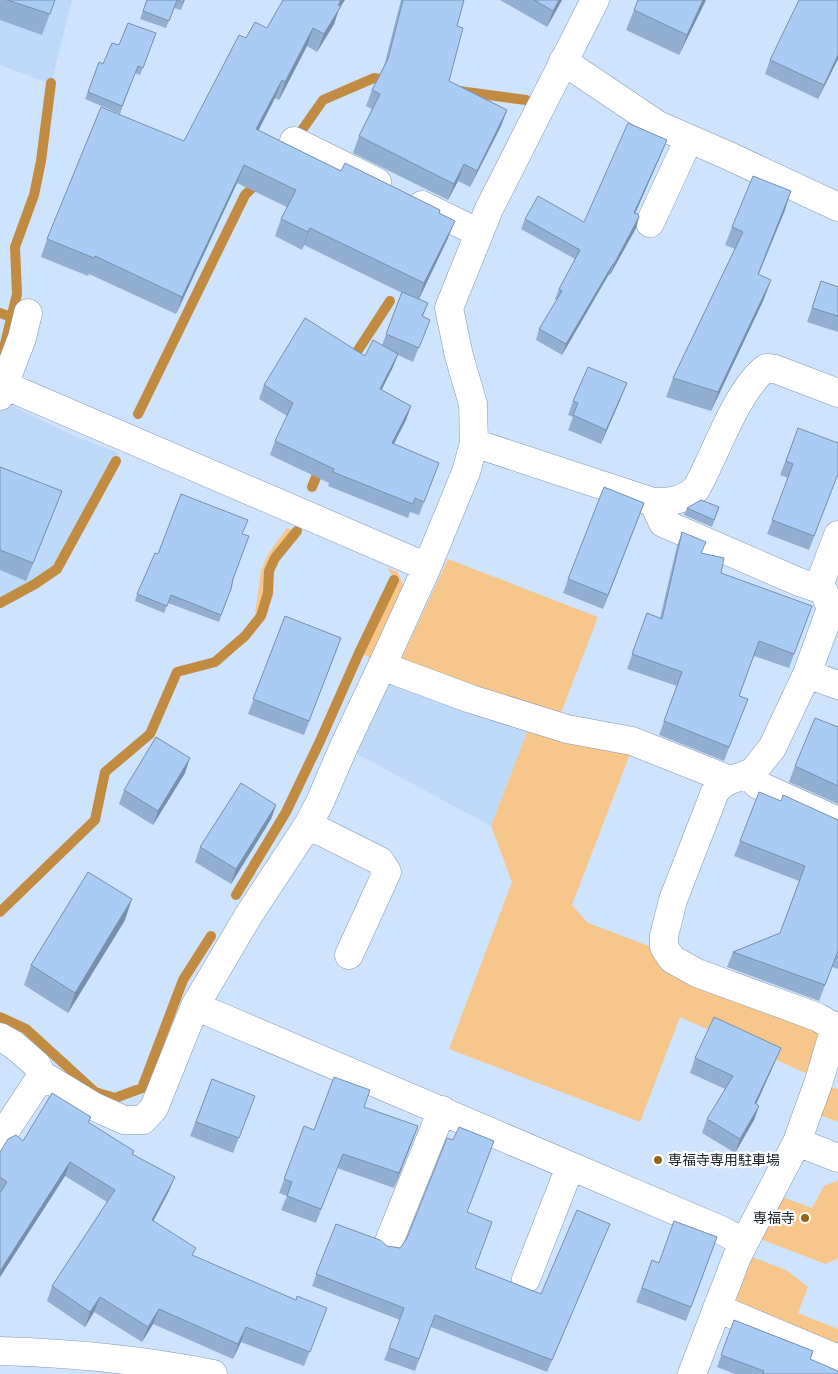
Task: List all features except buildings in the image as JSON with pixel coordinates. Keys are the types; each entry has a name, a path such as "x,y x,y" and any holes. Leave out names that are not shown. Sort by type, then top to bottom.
{"street":[{"path":"0,1037 14,1045 37,1065 42,1075 93,1106 124,1120 143,1120 154,1108 195,1006 250,913 308,825 427,566 466,472 474,443 473,404 459,356 449,308 489,209 595,0"},
{"path":"563,61 650,121 838,207"},
{"path":"294,141 479,233"},
{"path":"650,223 687,143 695,141"},
{"path":"28,313 22,338 2,390 427,566"},
{"path":"474,443 653,502 676,501 691,494 696,489 743,396 759,374 766,368 775,369 838,393"},
{"path":"653,502 663,523 823,590 831,608 807,674 772,748 752,773 721,785 715,792 673,900 664,936 664,947 672,959 697,973 835,1026 819,1081 797,1142 737,1257 692,1374"},
{"path":"818,588 838,536"},
{"path":"382,666 471,699 566,729 632,741 739,777 838,821"},
{"path":"807,674 838,685"},
{"path":"308,825 380,862 387,872 349,955"},
{"path":"195,1006 723,1231 744,1243"},
{"path":"0,1139 42,1075"},
{"path":"388,1244 442,1110"},
{"path":"797,1142 838,1158"},
{"path":"526,1279 570,1167"},
{"path":"717,1308 838,1359"},
{"path":"0,1351 90,1355 166,1364 213,1374"}],"shaded area":[{"path":"0,0 72,0 51,84 0,65"},
{"path":"3,401 72,435 119,453 57,569 35,584 0,603 0,409"},
{"path":"287,528 297,531 275,558 269,571 268,593 261,616 255,614 261,571 268,554"},
{"path":"448,559 598,617 557,723 399,664"},
{"path":"388,568 398,572 403,585 372,658 359,653 394,580"},
{"path":"389,680 531,722 491,826 357,754"},
{"path":"531,722 633,746 572,905 588,923 657,949 820,1027 810,1075 680,1017 640,1122 449,1049 512,882 491,826"},
{"path":"829,1087 838,1089 838,1122 820,1115"},
{"path":"838,1180 838,1258 826,1264 760,1239 782,1197 812,1208 824,1186"},
{"path":"752,1257 786,1270 808,1287 798,1313 838,1329 838,1349 733,1306"}],"waterway":[{"path":"295,140 323,100 374,78 390,81"},
{"path":"2,356 17,294 15,247 34,195 41,161 51,83"},
{"path":"459,91 526,100"},
{"path":"138,414 245,195 259,181"},
{"path":"351,361 390,301"},
{"path":"0,313 11,317"},
{"path":"0,603 35,584 57,569 116,461"},
{"path":"312,487 317,475 316,465"},
{"path":"0,912 95,820 105,772 150,734 177,672 215,662 245,636 261,616 268,593 269,571 275,558 297,531"},
{"path":"236,895 286,812 394,580"},
{"path":"0,1017 26,1029 95,1092 115,1098 142,1088 183,980 211,936"}],"place":[{"name":"専福寺専用駐車場","path":"658,1160"},
{"name":"専福寺","path":"805,1218"}]}
